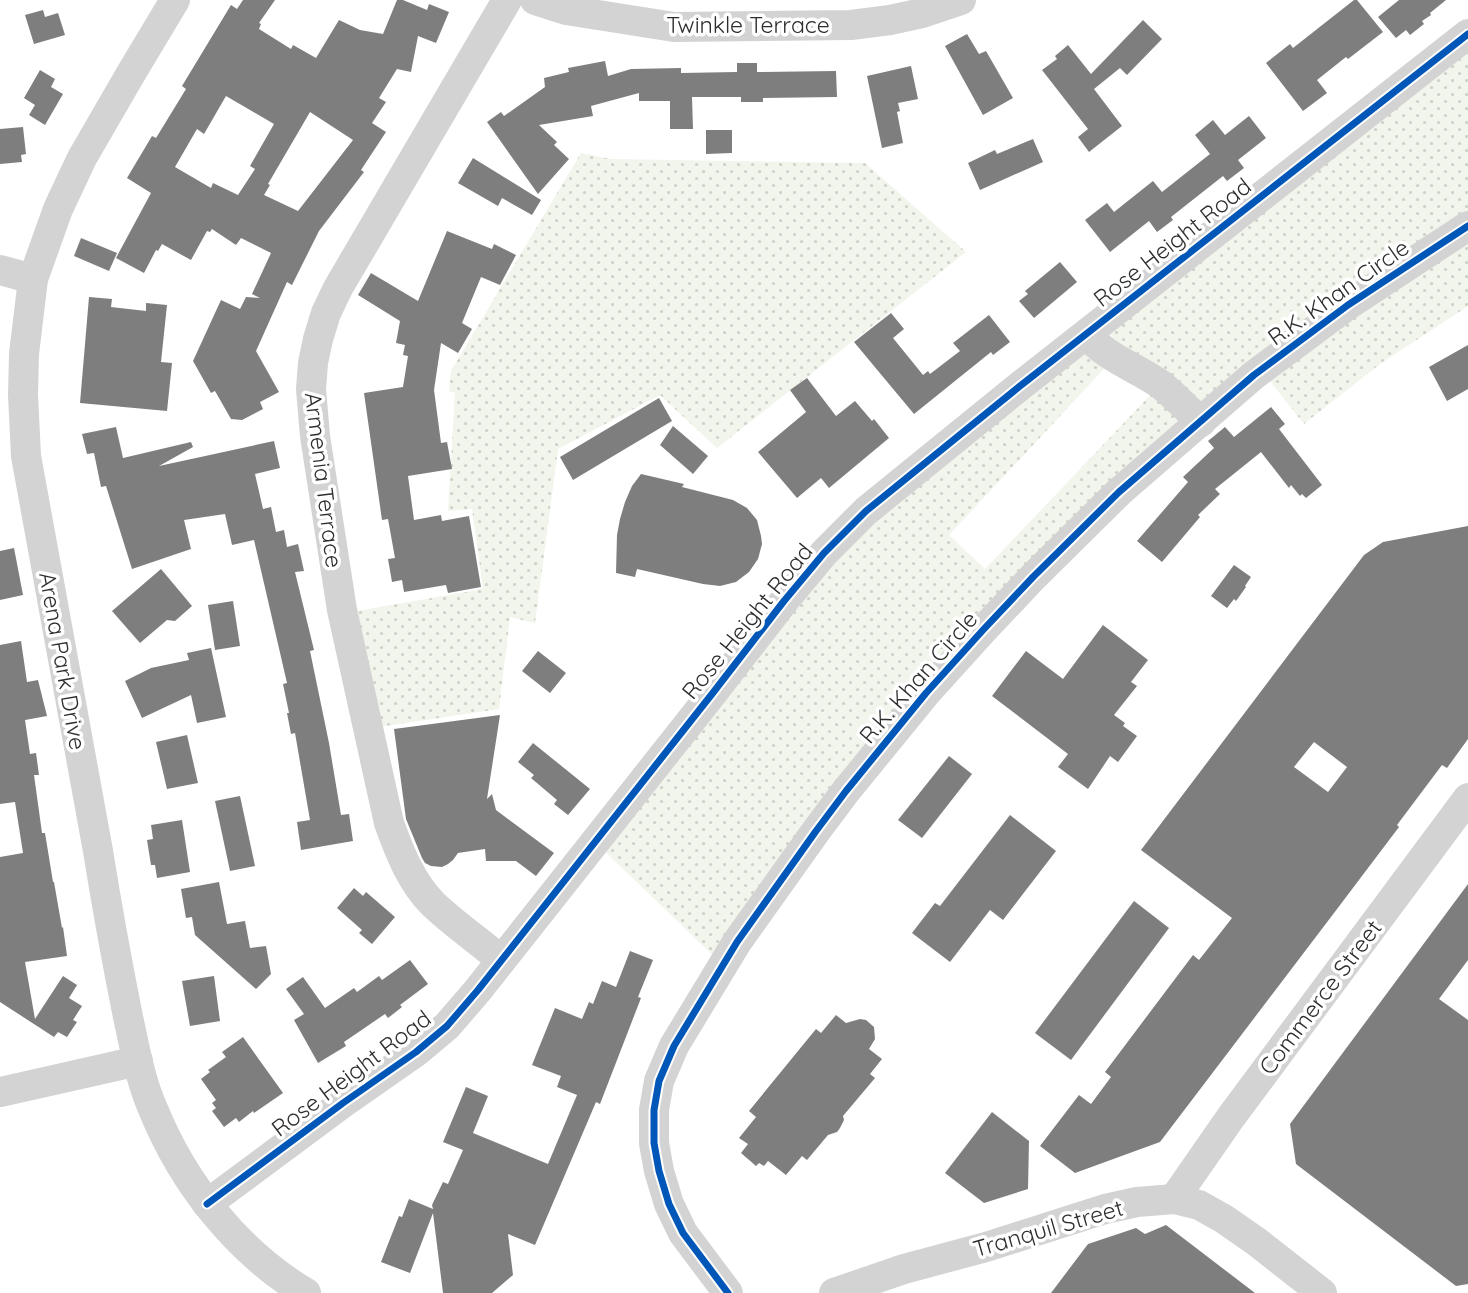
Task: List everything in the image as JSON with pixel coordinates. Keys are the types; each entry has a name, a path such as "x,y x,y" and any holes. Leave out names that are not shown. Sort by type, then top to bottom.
{"street":[{"name":"Arena Park Drive","path":"175,0 82,159 58,209 33,279 24,354 26,456 118,970 138,1061 152,1108 177,1159 207,1204 262,1260 306,1293"},
{"name":"Armenia Terrace","path":"502,960 432,903 399,851 389,822 342,610 315,436 311,389 318,339 338,288 507,0"},
{"name":"Twinkle Terrace","path":"535,0 590,14 674,27 700,27 851,25 922,13 961,0"},
{"name":"Rose Height Road","path":"207,1204 416,1052 447,1026 784,601 824,553 866,511 1020,386 1468,34"},
{"name":"R.K. Khan Circle","path":"728,1293 683,1233 670,1204 659,1171 654,1143 654,1110 659,1081 674,1046 737,942 772,891 846,791 926,693 1042,568 1119,492 1254,375 1348,305 1468,226"},
{"path":"0,270 33,279"},
{"path":"1087,334 1094,343 1160,384 1201,422"},
{"name":"Commerce Street","path":"1174,1199 1231,1117 1468,798"},
{"path":"0,1092 138,1061"},
{"name":"Tranquil Street","path":"834,1293 904,1269 986,1247 1105,1209 1137,1202 1174,1199 1199,1205 1224,1219 1322,1293"}],"shaded area":[{"path":"1468,33 1468,306 1380,364 1304,424 1263,372 1032,579 722,964 594,841 823,552","holes":["1115,357 1160,385 985,569 949,535"]},
{"path":"581,153 611,159 865,163 966,252 717,448 660,395 558,449 535,623 510,617 499,709 379,727 357,611 483,589 472,509 448,511 455,393 449,391 451,371"}],"building":[{"path":"243,0 275,0 259,23 259,29 291,49 293,45 316,58 339,20 360,30 383,34 397,0 427,10 429,4 449,12 436,43 418,36 411,72 397,69 379,98 386,102 372,123 386,132 361,170 364,172 319,231 292,285 287,282 256,351 279,392 260,402 263,409 242,420 231,419 215,391 211,393 193,361 221,300 240,309 246,297 260,298 252,294 271,253 241,238 236,245 212,229 207,231 191,260 162,244 144,273 116,258 151,193 127,178 152,136 156,138 186,89 182,86 231,5 237,9","holes":["226,96 274,124 250,166 255,169 238,195 213,183 211,188 175,167 197,129 204,134","310,112 353,140 298,211 264,195"]},
{"path":"1357,0 1383,32 1317,80 1327,93 1303,111 1266,63 1290,44 1293,48"},
{"path":"1399,0 1446,0 1410,35 1406,30 1396,38 1378,17"},
{"path":"43,10 45,17 58,13 65,35 34,44 25,15"},
{"path":"1143,20 1162,39 1127,75 1120,68 1094,89 1122,126 1089,152 1078,137 1088,129 1042,70 1057,59 1055,56 1068,45 1091,74"},
{"path":"967,34 979,54 986,51 1013,98 983,115 945,46"},
{"path":"605,61 608,76 631,69 681,68 681,73 737,72 737,63 757,63 757,72 836,71 837,97 763,98 763,102 741,102 741,97 692,97 693,129 670,129 670,101 639,101 639,93 591,106 593,116 539,125 557,142 554,145 569,159 538,194 487,122 501,112 504,116 545,87 544,78 569,72 568,68"},
{"path":"911,66 918,99 898,103 900,111 897,112 903,143 882,148 867,76"},
{"path":"40,70 55,79 51,87 63,94 45,125 29,115 35,105 24,98"},
{"path":"1249,116 1266,138 1238,160 1244,168 1227,181 1223,176 1171,217 1173,220 1157,232 1149,221 1110,252 1085,220 1107,203 1114,212 1153,181 1162,192 1210,154 1195,135 1213,120 1225,135"},
{"path":"23,127 26,154 21,155 22,162 0,164 0,129"},
{"path":"706,130 732,130 732,153 706,154"},
{"path":"1033,139 1043,162 980,190 968,163 995,150 997,154"},
{"path":"473,158 541,200 532,215 502,198 498,206 458,183"},
{"path":"447,231 492,249 494,244 516,255 500,285 481,277 462,323 472,329 458,353 441,343 434,390 441,443 447,442 452,469 408,476 414,520 441,515 442,521 469,516 481,587 448,593 446,585 404,592 402,580 392,582 388,559 395,558 388,519 382,520 364,393 403,387 408,356 403,355 405,345 396,343 400,321 358,295 371,273 418,301"},
{"path":"81,238 117,253 109,271 74,256"},
{"path":"1060,262 1077,282 1034,318 1019,301 1028,294 1025,291"},
{"path":"89,297 112,299 111,307 146,311 146,303 167,305 161,362 172,363 167,411 80,403"},
{"path":"891,313 904,329 893,338 923,375 928,371 930,374 960,351 953,343 989,315 1010,342 993,355 991,352 914,414 854,342"},
{"path":"1468,345 1468,389 1447,401 1429,367"},
{"path":"807,378 836,416 855,401 889,438 829,488 821,478 797,498 758,452 806,412 790,390"},
{"path":"659,398 672,421 573,480 560,457"},
{"path":"1271,407 1285,424 1279,429 1322,485 1306,498 1302,494 1300,496 1291,485 1289,488 1261,452 1215,489 1220,494 1198,515 1200,517 1162,562 1137,541 1188,482 1183,477 1214,448 1208,441 1225,427 1234,437"},
{"path":"673,426 708,456 693,474 660,445"},
{"path":"116,427 123,458 191,442 193,447 159,466 274,441 280,468 255,474 263,509 271,507 276,532 284,530 287,547 298,544 304,571 295,572 314,650 310,651 341,815 349,814 353,841 301,850 297,822 310,820 295,733 291,734 287,713 283,684 287,683 254,540 232,545 225,514 184,520 191,549 132,569 106,486 101,487 94,453 87,454 82,434"},
{"path":"641,474 684,484 682,487 733,500 747,508 757,520 762,544 758,559 749,572 736,582 720,586 637,569 635,577 616,573 620,519 632,486"},
{"path":"1468,526 1468,739 1447,768 1442,765 1397,825 1399,827 1160,1142 1075,1173 1040,1146 1079,1095 1091,1104 1111,1077 1105,1072 1193,955 1199,960 1232,918 1141,850 1364,555 1383,542","holes":["1314,742 1347,767 1328,792 1294,767"]},
{"path":"14,548 23,595 0,600 0,551"},
{"path":"1234,565 1251,577 1236,601 1234,599 1227,608 1211,596"},
{"path":"161,569 192,606 175,621 167,620 140,643 112,611"},
{"path":"233,601 240,646 215,650 208,605"},
{"path":"1103,625 1148,660 1131,682 1137,686 1114,715 1137,736 1118,762 1110,756 1088,789 1058,767 1068,754 992,696 1026,651 1063,679"},
{"path":"21,641 27,682 38,680 47,716 25,720 30,754 36,753 39,775 34,775 42,833 45,833 67,956 25,962 35,1019 63,976 77,985 69,998 82,1006 73,1020 77,1022 67,1037 58,1032 54,1037 0,1002 0,857 23,853 15,802 0,804 0,645"},
{"path":"211,648 226,717 197,723 191,695 142,718 125,681 151,668 189,660 187,653"},
{"path":"538,651 566,673 550,693 522,671"},
{"path":"500,715 487,799 492,794 496,810 554,853 536,876 516,861 486,861 485,849 458,853 442,867 431,866 422,858 406,819 394,729"},
{"path":"187,735 198,783 167,789 156,742"},
{"path":"533,743 590,789 568,815 554,804 557,800 531,778 534,775 518,762"},
{"path":"949,756 972,774 922,838 898,820"},
{"path":"240,796 255,866 230,871 215,801"},
{"path":"1010,815 1056,851 1003,920 990,910 950,962 912,933 935,903 940,906"},
{"path":"182,820 190,872 157,878 155,865 151,865 147,840 153,839 151,825"},
{"path":"219,882 227,924 245,921 250,948 266,946 271,974 256,989 195,935 192,917 186,918 181,889"},
{"path":"1468,884 1468,960 1439,999 1468,1020 1468,1284 1456,1286 1296,1164 1290,1124"},
{"path":"354,888 363,896 366,892 395,917 372,944 359,933 362,930 337,908"},
{"path":"1134,901 1169,928 1071,1060 1035,1033"},
{"path":"630,951 653,960 638,997 641,998 600,1104 596,1102 535,1245 508,1234 513,1275 492,1293 443,1293 433,1213 410,1273 381,1262 399,1216 402,1217 409,1199 433,1209 432,1205 443,1182 448,1184 463,1150 443,1142 466,1087 488,1096 473,1133 548,1164 577,1095 557,1087 561,1076 532,1065 555,1008 582,1019 589,1002 593,1004 602,981 616,987"},
{"path":"410,960 428,984 400,1005 402,1007 388,1018 385,1014 344,1042 346,1046 318,1063 294,1020 304,1014 286,989 303,977 325,1008 354,988 357,992 379,976 382,980"},
{"path":"214,976 220,1021 190,1026 182,981"},
{"path":"836,1015 846,1023 860,1019 866,1020 874,1027 875,1039 869,1049 882,1059 870,1074 875,1078 843,1116 844,1120 837,1132 828,1135 807,1160 802,1156 786,1175 768,1161 764,1166 759,1163 756,1166 741,1153 748,1144 739,1138 756,1117 749,1111 816,1029 821,1033"},
{"path":"243,1037 283,1093 239,1122 236,1118 224,1127 212,1111 216,1108 212,1103 216,1100 201,1079 210,1072 208,1070 226,1057 222,1052"},
{"path":"992,1112 1029,1141 1028,1189 984,1203 945,1173"},
{"path":"1166,1225 1255,1293 1051,1293 1088,1244 1136,1228 1145,1234"}],"cycle path":[{"path":"207,1204 416,1052 447,1026 784,601 824,553 866,511 1020,386 1468,34"},
{"path":"728,1293 683,1233 669,1204 654,1143 654,1110 659,1081 674,1046 737,942 846,791 926,693 1033,577 1119,492 1254,375 1348,305 1468,226"}]}
